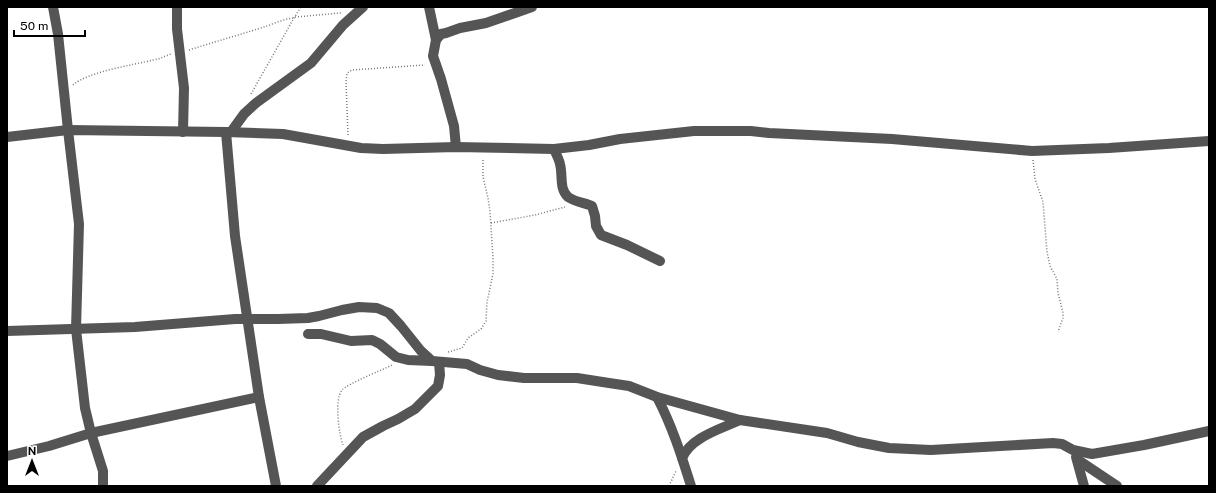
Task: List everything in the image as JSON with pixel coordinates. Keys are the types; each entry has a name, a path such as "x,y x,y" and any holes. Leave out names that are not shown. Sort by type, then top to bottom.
{"street":[{"path":"53,7 58,34 79,224 76,329 85,408 103,471 103,486"},
{"path":"177,7 177,29 184,88 183,132"},
{"path":"429,7 436,40 433,56 442,80 454,126 456,147"},
{"path":"436,40 441,34 460,28 486,23 532,7"},
{"path":"276,486 259,397 235,236 229,132 244,114 256,103 311,63 355,10"},
{"path":"7,137 68,130 229,132 283,134 348,146 384,150 456,147 554,149 589,145 620,139 694,131 723,130 892,139 1032,151 1109,148 1209,141"},
{"path":"554,149 561,165 562,186 564,192 567,196 592,206 596,226 601,235 660,261"},
{"path":"7,331 142,327 217,320 308,318 359,307 377,308 389,313 421,351 436,361 440,375 438,386 415,409 398,420 363,437 317,486"},
{"path":"308,334 321,334 351,341 372,340 380,344 396,357 408,360 467,364 489,373 506,377 577,378 629,386 657,397 740,420 827,433 858,442 889,448 931,450 1053,443 1066,446 1073,450 1092,454 1209,431"},
{"path":"7,456 49,446 91,433 259,397"},
{"path":"657,397 668,420 691,486"},
{"path":"682,458 684,453 708,434 740,420"},
{"path":"1073,450 1078,460 1084,486"},
{"path":"1078,460 1117,486"}],"path":[{"path":"249,98 301,7"},
{"path":"64,96 76,82 85,77 180,53 237,36 287,18 341,14 347,9 355,10"},
{"path":"348,146 347,73 352,70 425,65 433,56"},
{"path":"436,361 453,350 462,348 468,338 484,325 486,321 487,302 493,274 493,258 488,198 483,177 485,148"},
{"path":"1032,151 1035,179 1042,202 1047,252 1050,266 1057,279 1058,293 1063,313 1063,318 1058,332"},
{"path":"490,223 558,210 578,201"},
{"path":"346,455 342,441 338,414 340,394 342,390 378,371 408,360"}]}
